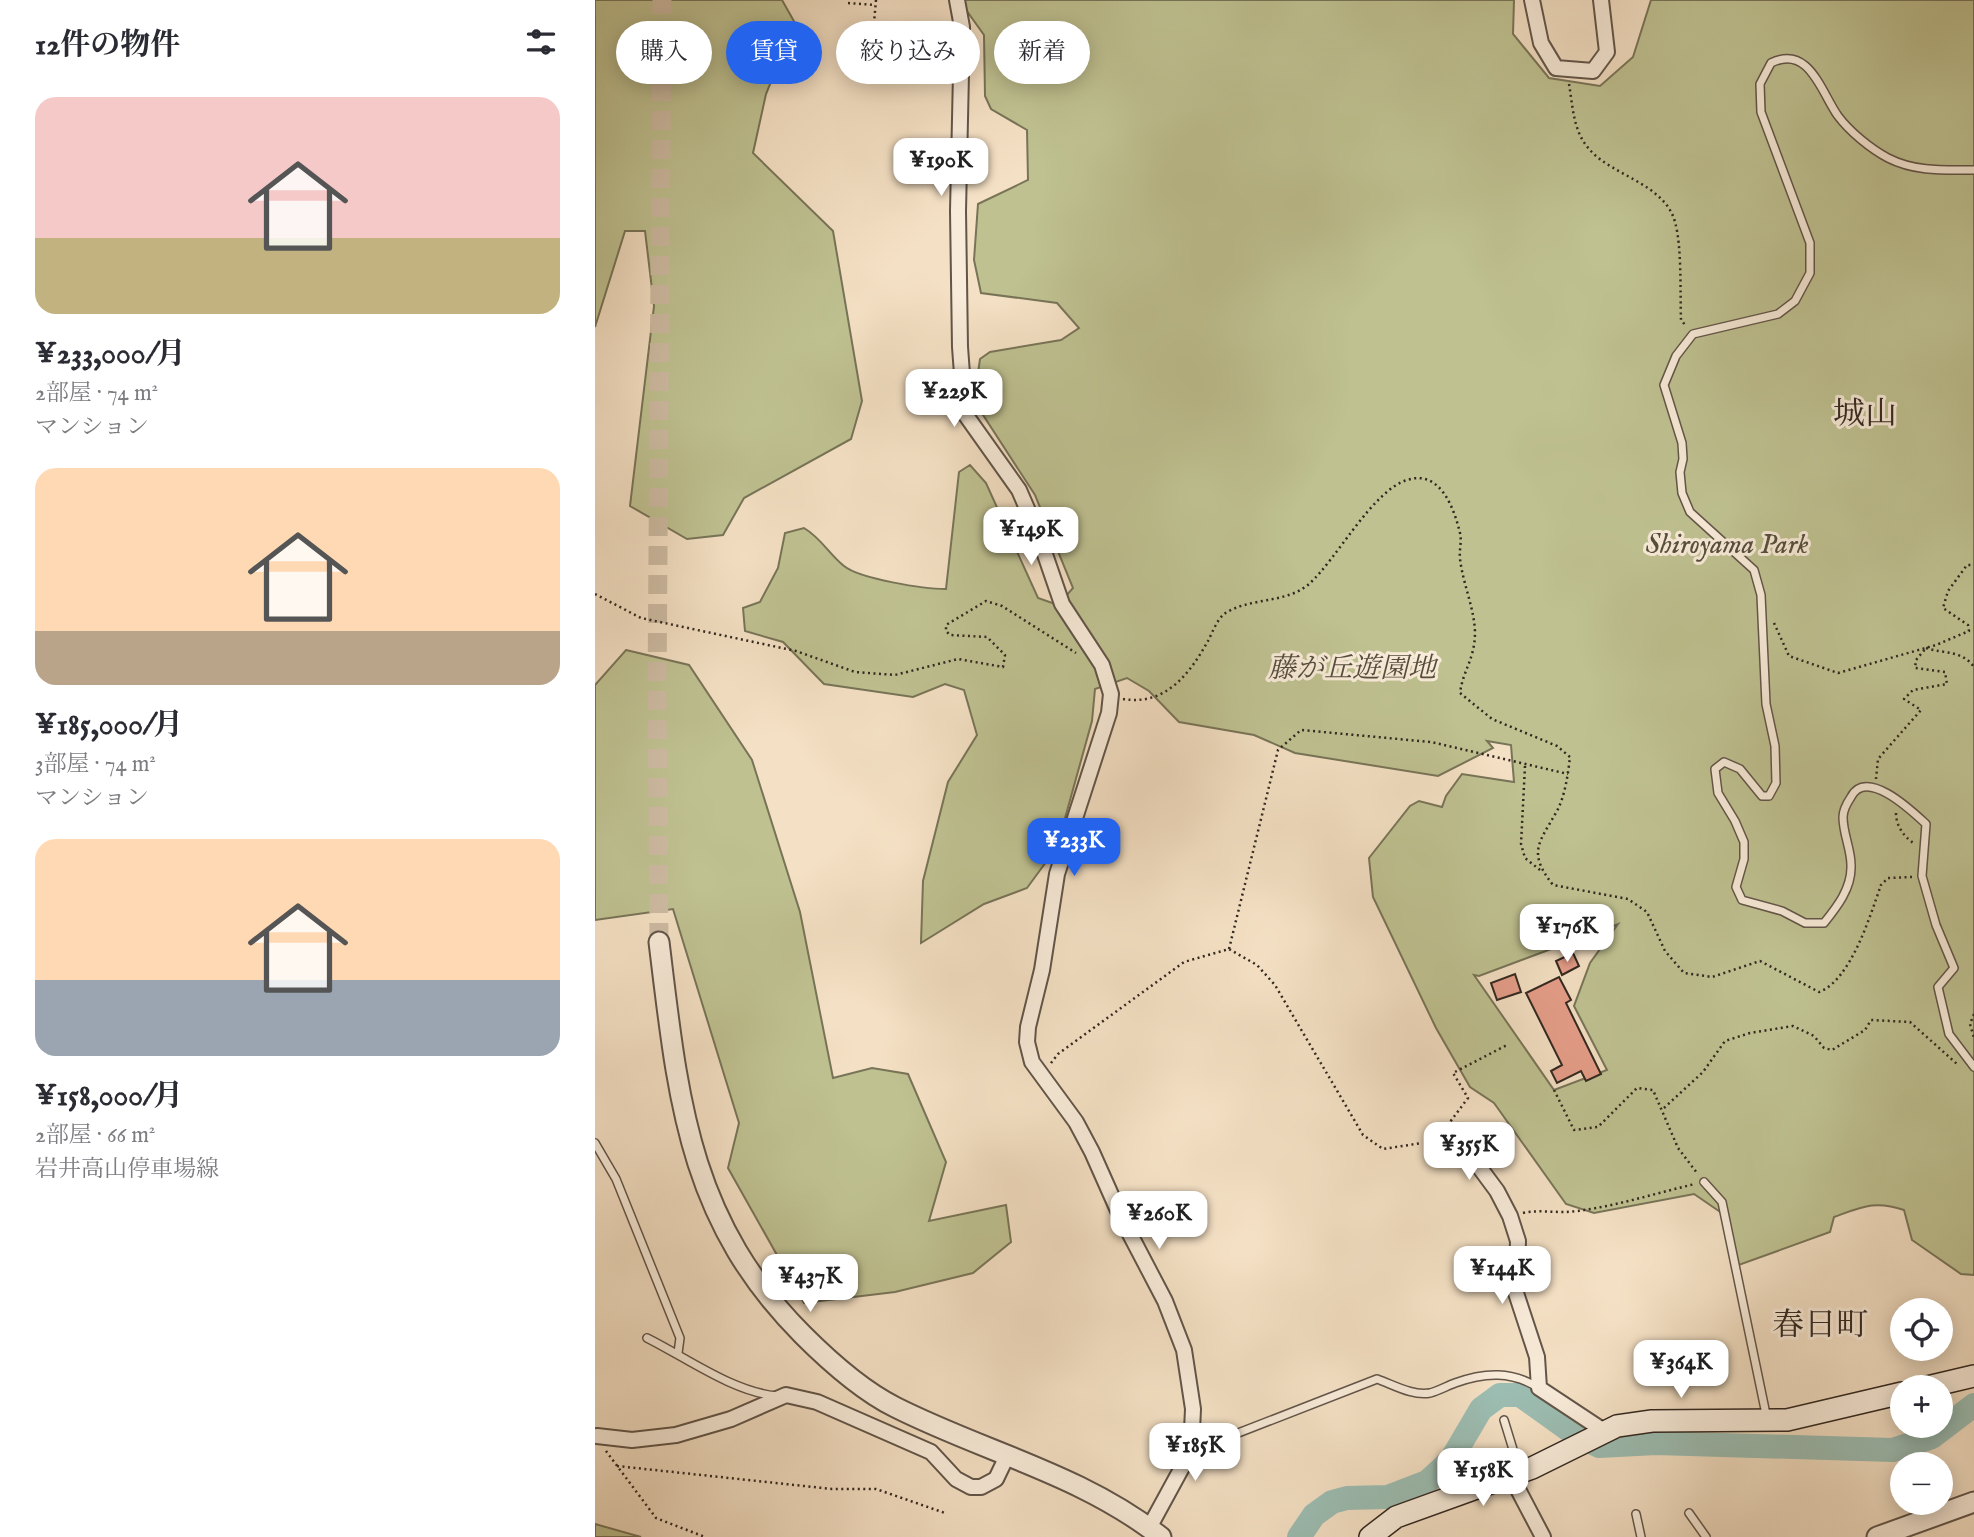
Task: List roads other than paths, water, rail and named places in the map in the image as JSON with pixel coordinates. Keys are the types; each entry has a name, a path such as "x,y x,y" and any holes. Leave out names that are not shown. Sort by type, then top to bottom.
{"main road":[{"path":"1953,1381 1974,1376"},
{"path":"1370,1537 1396,1517 1516,1474 1575,1448 1602,1432 1643,1421 1787,1420 1890,1396"}],"street":[{"path":"659,942 677,1090 688,1137 711,1203 746,1268 802,1334 867,1389 893,1406 1007,1456 1075,1482 1113,1503 1155,1532 1191,1451 1193,1409 1184,1350 1092,1152 1032,1062 1028,1027 1041,970 1057,874 1109,713 1111,694 1092,646 1062,604 1038,534 1019,490 965,414 960,347 958,211 962,27 957,0"},
{"path":"1532,0 1541,43 1556,68 1593,71 1607,52 1601,0"},
{"path":"1437,1141 1477,1164 1497,1191 1510,1216 1518,1241 1516,1293 1537,1357 1539,1388 1602,1432"},
{"path":"597,1436 632,1440 676,1435 731,1419 773,1402 778,1396 795,1396 817,1402 931,1452 956,1479 971,1487 981,1487 996,1479 1007,1456"},
{"path":"1516,1474 1543,1537"},
{"path":"1878,1537 1974,1502"}],"lane":[{"path":"1974,170 1917,169 1888,158 1839,118 1808,65 1783,58 1771,63 1760,84 1761,112 1810,243 1809,272 1795,301 1778,314 1693,334 1676,356 1664,385 1682,443 1682,493 1691,512 1754,570 1761,595 1766,704 1775,746 1776,783 1769,796 1762,796 1740,769 1724,762 1715,769 1718,793 1744,842 1744,859 1736,887 1742,900 1782,911 1805,923 1824,923 1841,902 1851,866 1842,814 1853,792 1860,787 1875,789 1896,799 1926,824 1927,852 1922,876 1936,925 1954,968 1938,987 1949,1034 1974,1067"},
{"path":"595,1143 616,1179 680,1338 678,1353"},
{"path":"1704,1182 1722,1202 1767,1422"},
{"path":"647,1338 758,1392 778,1396"},
{"path":"1191,1451 1377,1379 1414,1393 1430,1393 1467,1378 1489,1376 1521,1377 1539,1388"},
{"path":"1504,1420 1516,1474"},
{"path":"1689,1513 1706,1537"},
{"path":"1636,1514 1641,1537"}],"waterway":[{"path":"1299,1537 1314,1515 1332,1502 1347,1498 1388,1497 1427,1482 1451,1460 1481,1409 1500,1395 1520,1395 1576,1435 1599,1446 1656,1443 1893,1450 1932,1437 1974,1405"}],"tunnel":[{"path":"659,942 657,692 662,0"}],"district":[{"name":"城山","path":"1865,415"},
{"name":"春日町","path":"1820,1326"}],"park label":[{"name":"Shiroyama Park","path":"1727,545"},
{"name":"藤が丘遊園地","path":"1352,669"}]}
